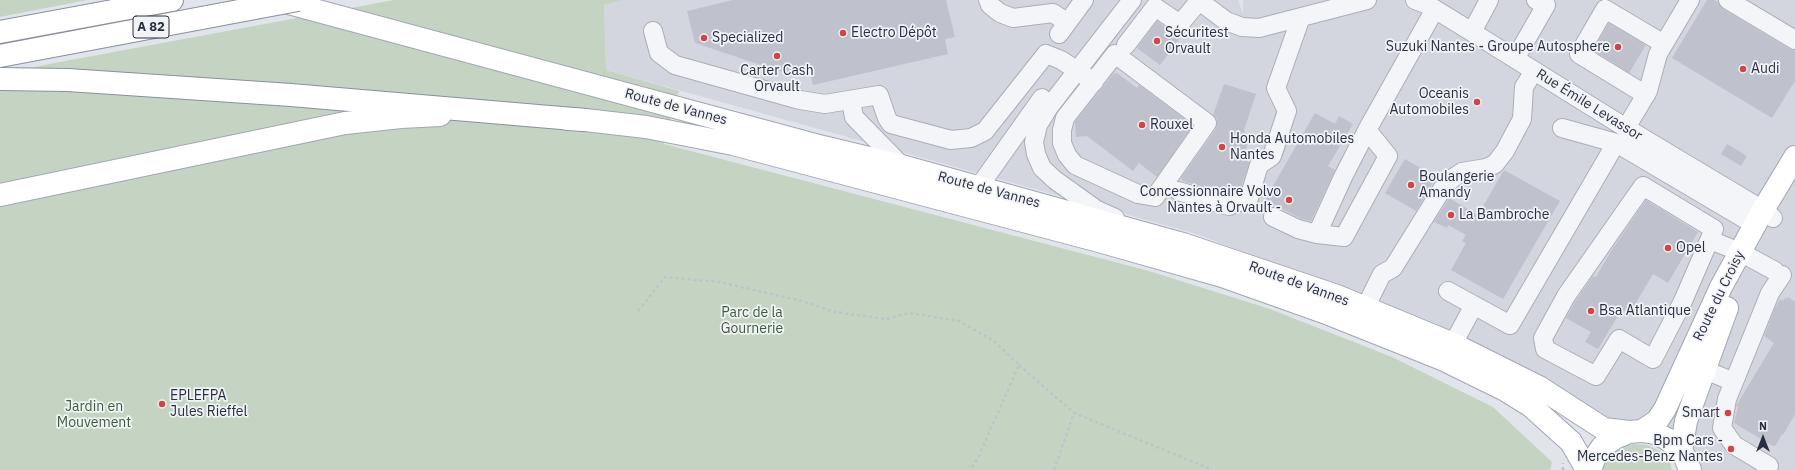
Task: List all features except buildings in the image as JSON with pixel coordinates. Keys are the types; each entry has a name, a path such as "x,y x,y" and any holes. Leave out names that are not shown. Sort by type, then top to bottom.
{"main road":[{"name":"A 82","path":"0,32 172,0"},
{"name":"Route de Vannes","path":"276,0 823,147 902,166 1228,258 1337,296 1453,344 1539,387 1604,429 1655,433 1666,439 1685,461"},
{"name":"A 82","path":"0,56 298,0"},
{"path":"0,79 68,80 291,95 585,120"},
{"path":"0,195 351,122 441,115 585,120"},
{"name":"Route de Vannes","path":"585,120 646,127 733,144 1099,240 1222,276 1343,320 1442,360 1505,390 1531,406 1570,442 1587,470"},
{"name":"Route du Croisy","path":"1685,461 1686,421 1723,317 1746,255 1795,157"},
{"name":"Route du Croisy","path":"1764,218 1795,182"},
{"name":"Route du Croisy","path":"1590,470 1602,447 1614,438 1635,432 1657,421 1665,409 1721,288 1746,255"}],"street":[{"path":"988,0 990,5 1000,13 1013,18 1053,13 1063,28 1084,0"},
{"path":"978,188 1068,65 1091,53 1132,0"},
{"path":"1126,45 1156,7 1180,24 1198,0 1226,21 1242,27 1259,28 1367,0"},
{"name":"Rue Émile Levassor","path":"1415,0 1434,9 1472,32 1623,126 1764,218"},
{"path":"1472,32 1489,0"},
{"path":"1515,59 1546,5 1536,0"},
{"path":"1448,291 1510,325 1613,142 1646,95 1658,54 1690,0"},
{"path":"1728,0 1795,40"},
{"path":"1317,234 1343,177 1367,130 1434,9"},
{"path":"1646,95 1578,54 1605,9 1664,44"},
{"path":"1178,191 1229,206 1249,198 1259,165 1272,156 1287,111 1276,88 1301,17"},
{"path":"653,31 659,53 675,65 800,100 825,104 851,101 879,95 887,118 891,124 951,140 971,138 985,131 1046,54 1068,65 1094,82"},
{"path":"1116,54 1207,123 1155,197 1138,194 1075,165 1067,155 1062,143 1062,130 1065,118 1094,82 1116,54"},
{"path":"1068,65 1049,107 1038,125 1034,142 1036,154 1042,168 1070,191 1097,210 1150,235"},
{"path":"1365,308 1382,274 1393,268 1442,189 1453,178 1462,172 1486,168 1495,164 1505,151 1522,119 1524,87 1534,71"},
{"path":"851,101 854,117 902,166"},
{"path":"1562,128 1613,142 1764,218"},
{"path":"1273,217 1298,229 1317,234 1344,237 1388,156 1367,130"},
{"path":"1643,186 1714,229 1710,240 1683,301 1653,359 1619,339 1596,376 1545,348 1543,338 1566,296 1643,186"},
{"path":"1710,240 1746,255 1778,273 1727,399 1722,428 1734,445 1769,466 1766,470"},
{"path":"1453,344 1474,305"},
{"path":"1704,370 1734,382"}],"path":[{"path":"638,311 665,277 719,282 802,301 835,312 886,319 909,313 959,320 994,341 1074,413 1213,470"},
{"path":"970,470 978,458 1019,365"},
{"path":"1054,470 1074,413"}],"shaded area":[{"path":"622,0 1238,0 1243,14 1243,0 1795,0 1795,470 1697,470 1651,419 1624,421 1603,418 1347,292 1197,234 606,70 604,4"}],"green space":[{"path":"0,0 87,0 0,17"},
{"path":"394,0 622,0 604,5 606,70 679,91 664,144 1149,271 1270,309 1392,357 1493,407 1552,462 1550,470 0,470 0,76 44,65"},
{"path":"1633,444 1647,445 1660,451 1670,462 1672,470 1602,470 1608,458 1619,448"}],"place":[{"name":"Electro Dépôt","path":"843,33"},
{"name":"Specialized","path":"704,38"},
{"name":"Sécuritest Orvault","path":"1157,41"},
{"name":"Suzuki Nantes - Groupe Autosphere","path":"1618,47"},
{"name":"Carter Cash Orvault","path":"777,56"},
{"name":"Audi","path":"1743,69"},
{"name":"Oceanis Automobiles","path":"1477,102"},
{"name":"Rouxel","path":"1142,125"},
{"name":"Honda Automobiles Nantes","path":"1222,147"},
{"name":"Boulangerie Amandy","path":"1411,185"},
{"name":"Concessionnaire Volvo Nantes à Orvault -","path":"1289,200"},
{"name":"La Bambroche","path":"1451,215"},
{"name":"Opel","path":"1668,248"},
{"name":"Bsa Atlantique","path":"1591,311"},
{"name":"EPLEFPA Jules Rieffel","path":"162,404"},
{"name":"Smart","path":"1728,413"},
{"name":"Bpm Cars - Mercedes-Benz Nantes","path":"1731,449"}],"park label":[{"name":"Parc de la Gournerie","path":"752,322"},
{"name":"Jardin en Mouvement","path":"94,416"}]}
